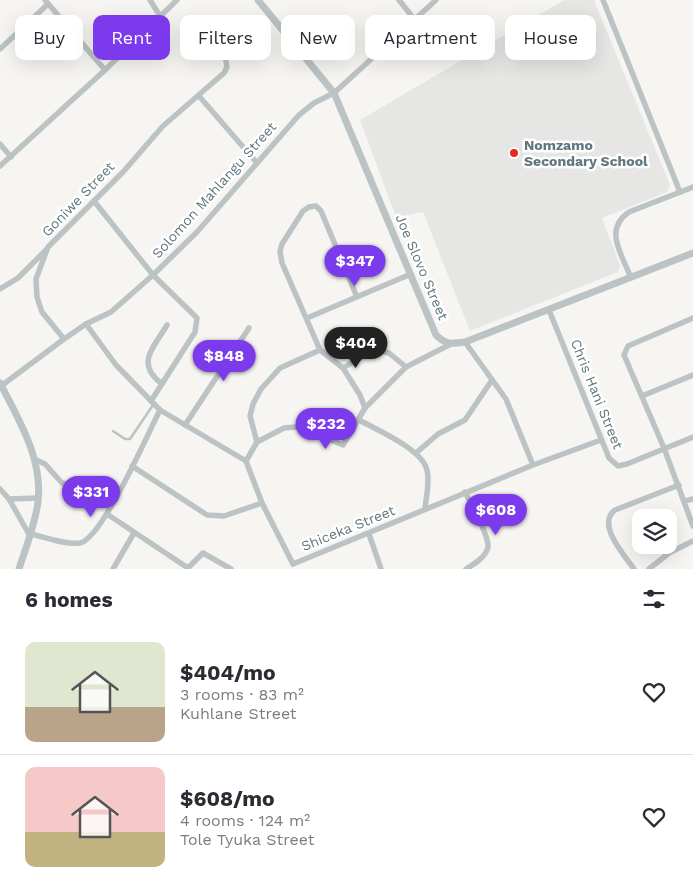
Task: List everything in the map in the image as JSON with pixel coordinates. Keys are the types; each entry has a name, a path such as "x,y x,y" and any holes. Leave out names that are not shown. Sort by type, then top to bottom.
{"street":[{"path":"150,0 159,15"},
{"path":"161,15 177,0"},
{"name":"Joe Slovo Street","path":"258,0 334,93 436,334 449,345"},
{"path":"399,0 411,15"},
{"name":"Solomon Mahlangu Street","path":"420,15 436,0"},
{"path":"603,0 680,192"},
{"path":"0,49 46,2 106,70"},
{"path":"0,166 116,60"},
{"name":"Goniwe Street","path":"64,339 42,312 37,296 36,278 48,247 94,201 163,126 224,73 227,67 226,60"},
{"name":"Solomon Mahlangu Street","path":"1,388 64,339 86,324 111,312 153,275 197,232 299,115 314,103 334,93 371,60"},
{"path":"199,96 257,163"},
{"path":"0,144 11,157"},
{"path":"631,278 616,237 616,227 621,218 630,212 693,187"},
{"path":"94,201 153,275 194,314 198,322 195,332 162,384 153,402"},
{"path":"357,297 321,211 316,206 309,207 303,211 282,244 280,251 282,262 320,350 344,368 355,385 365,408"},
{"path":"0,289 18,278 48,247"},
{"path":"86,324 116,365 160,410 246,461 257,442 284,428 296,427 342,445 365,408 406,367 449,345 465,342 693,253"},
{"path":"307,318 411,274"},
{"name":"Chris Hani Street","path":"549,310 601,440 609,458 618,466 693,437"},
{"path":"693,318 626,348 624,355 664,448 693,526"},
{"path":"162,384 151,376 147,363 167,325"},
{"path":"185,425 238,341 249,328"},
{"path":"465,342 514,414 534,464"},
{"path":"344,368 374,349 390,353 406,367"},
{"path":"257,442 251,427 250,416 261,389 280,368 320,350"},
{"path":"642,396 693,375"},
{"path":"416,453 438,434 465,420 492,380"},
{"path":"1,388 24,430 38,473 38,498 30,535 19,569"},
{"path":"30,535 81,543 93,533 107,514 160,410"},
{"path":"359,420 416,453 428,471 425,509"},
{"name":"Shiceka Street","path":"246,461 262,503 292,567 465,492 534,464 601,440"},
{"path":"34,459 45,464 62,483 93,490 115,498"},
{"path":"132,466 207,515 224,516 262,503"},
{"path":"634,569 614,538 608,524 609,517 615,510 678,484"},
{"path":"0,489 9,499 30,535"},
{"path":"465,492 486,538 488,547 483,556 466,569"},
{"path":"9,499 38,498"},
{"path":"685,501 693,499"},
{"path":"107,514 188,569 203,552 231,569"},
{"path":"113,569 134,533"},
{"path":"368,534 381,569"},
{"path":"649,569 669,553 693,541"}],"lane":[{"path":"113,431 125,439 130,438 153,402"}],"shaded area":[{"name":"Nomzamo Secondary School","path":"564,0 594,0 670,185 667,192 602,218 620,265 618,272 470,331 423,212 396,217 360,120 462,60 495,60 495,41 505,35 505,60 596,60 596,15 538,15"}],"place":[{"name":"Nomzamo Secondary School","path":"514,153"}]}
